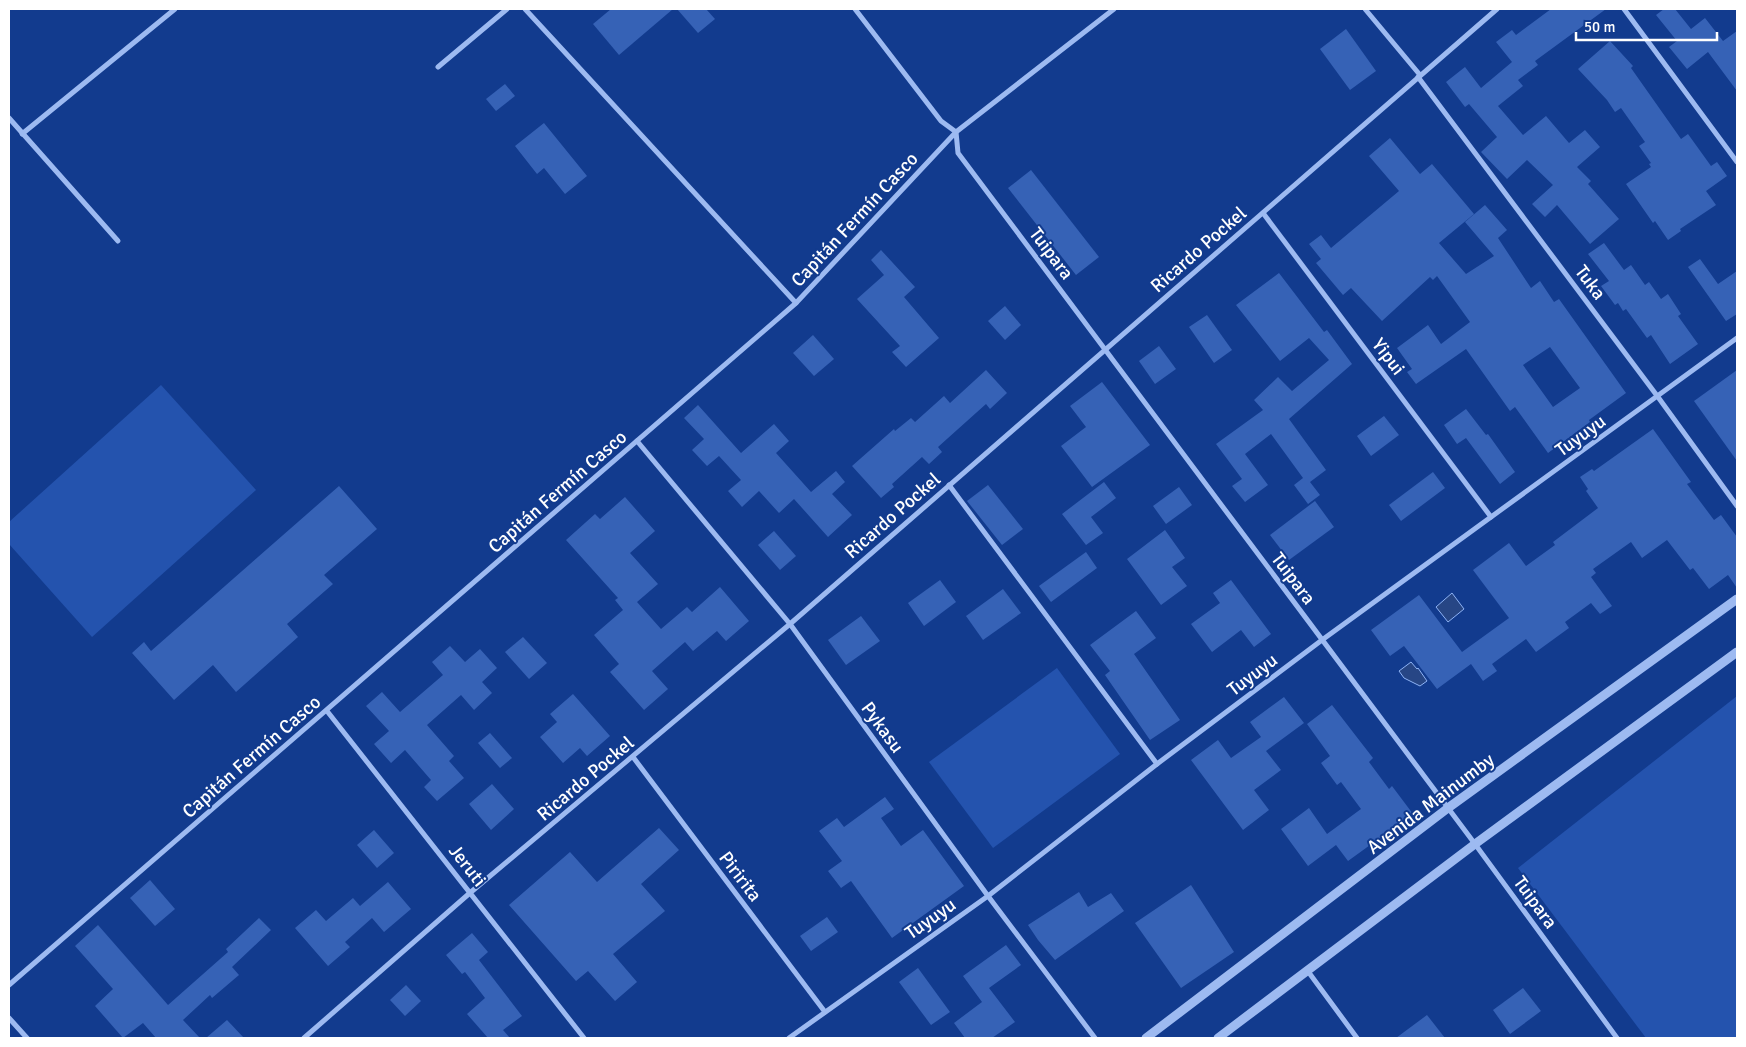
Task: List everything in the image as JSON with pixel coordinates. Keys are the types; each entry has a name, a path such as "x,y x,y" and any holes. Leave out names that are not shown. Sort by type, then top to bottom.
{"street":[{"path":"22,134 175,9"},
{"path":"438,67 507,9"},
{"path":"525,9 796,303"},
{"path":"856,9 941,121 956,132"},
{"name":"Capitán Fermín Casco","path":"9,985 796,303 956,132 1114,9"},
{"name":"Tuka","path":"1365,9 1419,76 1737,506"},
{"name":"Ricardo Pockel","path":"304,1038 471,892 790,624 1497,9"},
{"path":"1624,9 1737,162"},
{"path":"9,118 118,242"},
{"name":"Tuipara","path":"956,132 958,153 1476,844 1617,1038"},
{"name":"Yipui","path":"1262,213 1491,517"},
{"name":"Tuyuyu","path":"789,1038 988,896 1157,764 1322,640 1737,338"},
{"name":"Pykasu","path":"637,441 790,624 988,896 1095,1038"},
{"path":"949,485 1157,764"},
{"name":"Avenida Mainumby","path":"1146,1038 1448,808 1737,599"},
{"path":"1218,1038 1476,844 1737,652"},
{"name":"Jeruti","path":"327,711 584,1038"},
{"name":"Piririta","path":"633,757 825,1012"},
{"path":"1307,970 1357,1038"},
{"path":"9,1018 27,1038"}],"shaded area":[{"path":"161,385 256,490 92,637 9,544 9,522"},
{"path":"1452,593 1464,609 1448,622 1436,607"},
{"path":"1411,662 1427,681 1420,686 1404,678 1399,671"},
{"path":"1057,668 1120,754 993,848 929,762"},
{"path":"1737,696 1737,1038 1646,1038 1518,868"}],"building":[{"path":"611,9 673,9 619,55 593,24"},
{"path":"677,9 706,9 715,19 698,33"},
{"path":"1551,9 1606,9 1535,61 1538,65 1518,80 1523,86 1498,106 1523,135 1546,116 1569,143 1585,130 1600,147 1577,167 1591,181 1588,184 1619,219 1590,244 1557,205 1545,217 1532,204 1553,185 1527,160 1507,179 1481,152 1497,137 1469,104 1465,107 1446,82 1465,67 1481,88 1512,62 1496,42 1512,30 1516,35"},
{"path":"1664,9 1675,9 1691,29 1705,18 1723,41 1737,31 1737,91 1708,52 1687,69 1669,47 1677,41 1656,15"},
{"path":"1346,29 1376,71 1350,90 1320,49"},
{"path":"1610,41 1633,66 1631,68 1681,139 1688,134 1711,166 1717,162 1727,176 1706,191 1716,205 1680,229 1681,231 1668,240 1655,221 1653,223 1626,184 1651,167 1649,164 1651,163 1639,146 1645,142 1621,108 1615,112 1607,100 1578,69"},
{"path":"505,84 515,96 496,111 486,99"},
{"path":"544,123 587,176 565,194 544,168 537,174 515,146"},
{"path":"1390,138 1420,174 1432,164 1474,214 1439,243 1466,274 1494,256 1465,222 1485,205 1507,230 1498,238 1531,288 1540,281 1554,302 1559,299 1626,393 1548,453 1515,407 1510,411 1466,349 1416,384 1407,372 1412,369 1397,348 1428,325 1441,344 1470,322 1437,276 1433,280 1430,277 1382,321 1351,288 1343,295 1316,263 1321,259 1309,244 1321,235 1331,248 1399,191 1369,156","holes":["1550,347 1580,388 1553,407 1523,365"]},
{"path":"1031,170 1099,257 1076,275 1008,188"},
{"path":"1604,243 1624,270 1631,265 1645,285 1649,282 1661,299 1668,294 1681,314 1678,316 1698,344 1670,364 1651,335 1647,338 1626,309 1623,311 1618,303 1615,305 1601,286 1609,281 1588,254"},
{"path":"881,250 915,287 904,297 939,338 906,367 892,352 900,346 857,299 884,275 871,260"},
{"path":"1700,259 1718,284 1737,271 1737,314 1726,321 1688,267"},
{"path":"1279,273 1324,332 1327,330 1352,364 1289,419 1326,470 1310,482 1320,495 1308,504 1294,485 1303,478 1271,434 1245,454 1268,485 1245,502 1232,486 1242,479 1216,444 1263,410 1254,400 1278,377 1292,391 1329,360 1309,338 1280,361 1236,305"},
{"path":"1005,306 1021,325 1005,340 988,321"},
{"path":"1207,315 1232,350 1214,363 1189,327"},
{"path":"813,335 834,359 814,376 793,353"},
{"path":"1159,346 1176,369 1155,384 1139,361"},
{"path":"986,370 1007,393 990,409 986,404 938,447 942,452 929,464 922,457 892,484 894,487 881,498 852,466 894,429 895,431 911,418 915,422 944,396 950,403"},
{"path":"1737,370 1737,461 1694,401"},
{"path":"1102,382 1150,445 1092,487 1061,446 1086,427 1070,406"},
{"path":"698,405 741,453 774,424 789,441 776,453 811,492 836,471 845,482 832,494 852,515 828,537 794,499 779,513 759,491 742,507 728,491 741,480 719,456 707,466 692,450 704,439 684,418"},
{"path":"1466,409 1486,435 1488,434 1515,472 1500,484 1466,438 1457,444 1444,425"},
{"path":"1384,416 1399,435 1371,456 1357,436"},
{"path":"1653,429 1691,482 1687,484 1714,520 1721,515 1737,537 1737,588 1728,575 1709,589 1693,568 1690,570 1667,540 1642,558 1631,542 1593,569 1596,573 1591,577 1612,606 1600,614 1591,603 1565,622 1569,628 1536,652 1526,639 1492,664 1497,671 1483,681 1471,664 1437,689 1404,646 1390,656 1371,630 1419,595 1462,652 1509,618 1473,570 1509,543 1526,566 1555,545 1553,542 1598,508 1586,491 1588,489 1580,477 1592,469 1594,471"},
{"path":"1433,472 1445,488 1401,521 1389,505"},
{"path":"1104,482 1116,498 1091,517 1103,533 1086,545 1062,514"},
{"path":"988,485 1023,529 1002,545 967,501"},
{"path":"339,486 377,529 324,575 333,584 287,624 298,637 236,692 213,665 174,700 132,653 144,642 151,651"},
{"path":"1179,487 1192,505 1166,524 1153,506"},
{"path":"625,497 655,531 630,553 658,584 637,602 661,629 687,607 692,612 720,587 749,621 726,641 717,631 693,651 685,642 652,671 668,689 644,710 610,672 619,664 594,635 623,610 615,600 618,598 566,540 595,514 600,519"},
{"path":"1315,501 1334,527 1289,560 1270,535"},
{"path":"1165,530 1185,558 1172,567 1187,586 1161,605 1127,559"},
{"path":"774,531 796,556 780,570 758,545"},
{"path":"1086,552 1097,568 1051,602 1039,586"},
{"path":"940,580 956,602 924,626 908,603"},
{"path":"1231,580 1271,634 1254,647 1241,630 1212,652 1191,624 1220,603 1213,593"},
{"path":"1003,589 1021,613 983,640 966,616"},
{"path":"1136,611 1156,638 1134,654 1180,720 1150,740 1105,675 1110,671 1090,645"},
{"path":"861,616 880,641 846,665 828,640"},
{"path":"523,637 547,663 529,679 505,652"},
{"path":"450,646 465,662 480,649 497,668 482,682 492,693 474,710 461,695 427,725 454,756 449,761 464,778 437,801 424,787 431,780 405,750 391,763 374,744 389,731 366,706 382,692 400,712 443,675 432,662"},
{"path":"573,694 610,736 587,756 580,748 563,763 540,737 557,722 550,714"},
{"path":"1284,697 1304,723 1266,751 1281,770 1254,790 1269,810 1243,830 1191,760 1218,740 1231,758 1261,737 1250,722"},
{"path":"1332,705 1373,758 1369,762 1389,789 1392,786 1413,814 1348,861 1336,845 1308,866 1281,829 1309,808 1327,834 1361,809 1341,782 1337,785 1321,763 1330,756 1307,724"},
{"path":"490,733 512,758 500,768 478,743"},
{"path":"492,784 514,809 491,830 469,804"},
{"path":"885,797 894,809 881,818 901,846 923,830 964,886 892,938 851,881 841,888 828,871 842,861 819,831 837,818 844,827"},
{"path":"659,828 679,850 641,884 665,911 613,954 637,982 615,1001 588,971 576,981 509,905 570,852 597,882"},
{"path":"374,830 394,853 377,868 357,845"},
{"path":"150,880 175,909 155,926 130,898"},
{"path":"388,882 411,909 384,932 372,918 345,942 350,947 328,966 295,928 316,910 326,921 353,898 360,906"},
{"path":"1191,885 1234,952 1181,988 1135,923"},
{"path":"1079,892 1088,907 1111,893 1124,911 1055,960 1028,925"},
{"path":"827,917 838,932 811,951 800,936"},
{"path":"259,918 271,930 232,967 239,975 212,998 210,995 183,1020 200,1038 156,1038 143,1023 123,1038 95,1006 113,989 75,946 98,925 168,1005 228,952 226,949"},
{"path":"472,933 488,952 479,960 522,1016 503,1030 510,1038 488,1038 467,1014 485,998 465,972 462,974 446,955"},
{"path":"1006,945 1021,965 989,988 1015,1022 992,1038 965,1038 954,1023 982,1002 963,976"},
{"path":"918,968 950,1012 931,1025 899,982"},
{"path":"406,985 421,1001 405,1016 390,1000"},
{"path":"1523,988 1541,1011 1510,1034 1493,1010"},
{"path":"1427,1015 1445,1038 1396,1038"},
{"path":"227,1020 244,1038 206,1038"}]}
